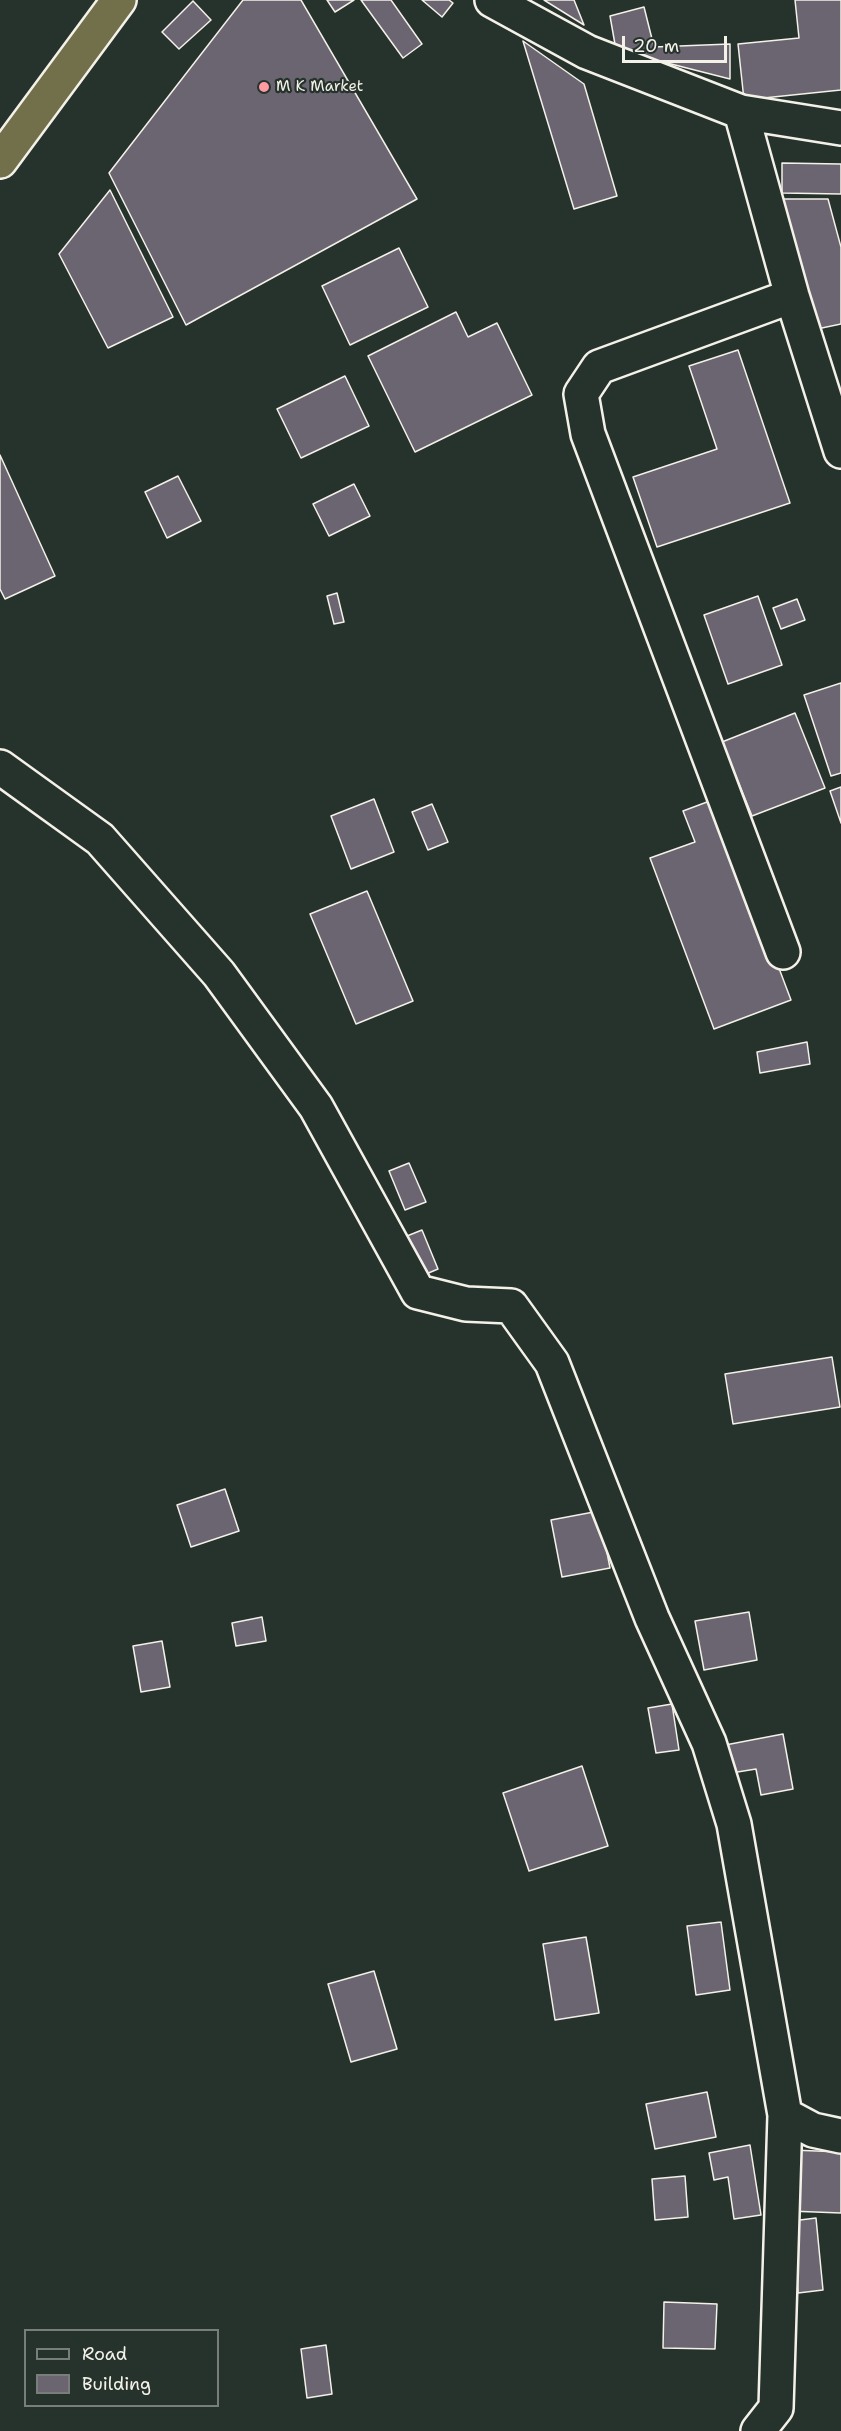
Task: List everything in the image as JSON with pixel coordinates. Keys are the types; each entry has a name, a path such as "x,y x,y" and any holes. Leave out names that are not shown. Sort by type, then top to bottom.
{"highway":[{"path":"0,161 119,0"}],"street":[{"path":"492,0 587,52 741,112 841,128"},
{"path":"741,112 792,296 841,451"},
{"path":"783,952 588,434 581,394 599,367 792,296"},
{"path":"0,766 100,839 219,974 316,1107 418,1292 466,1304 511,1306 552,1363 652,1618 709,1743 734,1824 785,2115 776,2408 758,2431"},
{"path":"785,2115 813,2130 841,2136"}],"building":[{"name":"M K Market","path":"243,0 301,0 417,199 186,325 109,173"},
{"path":"327,0 354,0 335,12"},
{"path":"361,0 391,0 422,44 403,58"},
{"path":"422,0 449,0 453,3 442,17"},
{"path":"544,0 574,0 584,25"},
{"path":"795,0 841,0 841,90 744,100 738,44 799,38"},
{"path":"193,1 211,20 179,49 162,32"},
{"path":"644,7 654,47 730,44 730,79 616,50 610,16"},
{"path":"523,41 584,84 617,196 574,209"},
{"path":"782,163 841,164 841,194 782,193"},
{"path":"110,190 173,317 108,348 59,254"},
{"path":"783,199 828,199 841,247 841,324 817,329"},
{"path":"399,248 428,307 350,345 322,286"},
{"path":"456,312 468,337 497,323 532,395 415,452 368,356"},
{"path":"738,350 790,503 657,547 633,477 717,449 689,366"},
{"path":"345,376 369,426 301,458 277,409"},
{"path":"0,455 55,576 5,599 0,589"},
{"path":"178,476 201,521 167,538 145,492"},
{"path":"354,484 370,516 329,536 313,504"},
{"path":"337,593 344,622 334,624 327,596"},
{"path":"758,596 782,665 728,684 704,615"},
{"path":"797,599 805,620 781,629 773,608"},
{"path":"841,683 841,773 831,776 804,695"},
{"path":"795,713 825,788 752,816 722,742"},
{"path":"841,787 841,823 830,791"},
{"path":"374,799 394,852 351,869 331,816"},
{"path":"715,799 791,1000 714,1029 650,858 695,842 683,811"},
{"path":"432,804 448,842 428,850 412,812"},
{"path":"367,891 413,1001 356,1024 310,914"},
{"path":"807,1042 810,1064 760,1073 757,1052"},
{"path":"409,1163 426,1202 405,1210 389,1171"},
{"path":"422,1230 438,1269 419,1277 402,1238"},
{"path":"832,1357 840,1407 733,1424 725,1374"},
{"path":"225,1489 239,1531 191,1547 177,1505"},
{"path":"599,1511 610,1568 562,1577 551,1520"},
{"path":"749,1612 757,1660 704,1670 695,1621"},
{"path":"262,1617 266,1641 236,1646 232,1623"},
{"path":"162,1641 170,1687 141,1692 133,1646"},
{"path":"672,1704 679,1750 656,1753 648,1708"},
{"path":"783,1734 793,1789 761,1795 756,1769 725,1774 720,1746"},
{"path":"582,1766 608,1846 529,1871 503,1793"},
{"path":"721,1922 730,1990 696,1995 687,1926"},
{"path":"586,1937 599,2013 555,2020 543,1944"},
{"path":"374,1971 397,2049 351,2062 328,1984"},
{"path":"707,2092 716,2137 655,2149 646,2104"},
{"path":"750,2145 761,2215 734,2219 728,2177 714,2180 709,2153"},
{"path":"792,2150 841,2152 841,2213 789,2211"},
{"path":"685,2176 688,2217 655,2220 652,2179"},
{"path":"816,2218 823,2290 798,2293 792,2221"},
{"path":"664,2302 717,2304 715,2349 663,2348"},
{"path":"326,2345 332,2394 307,2398 301,2349"}],"place":[{"name":"M K Market","path":"264,87"}]}
